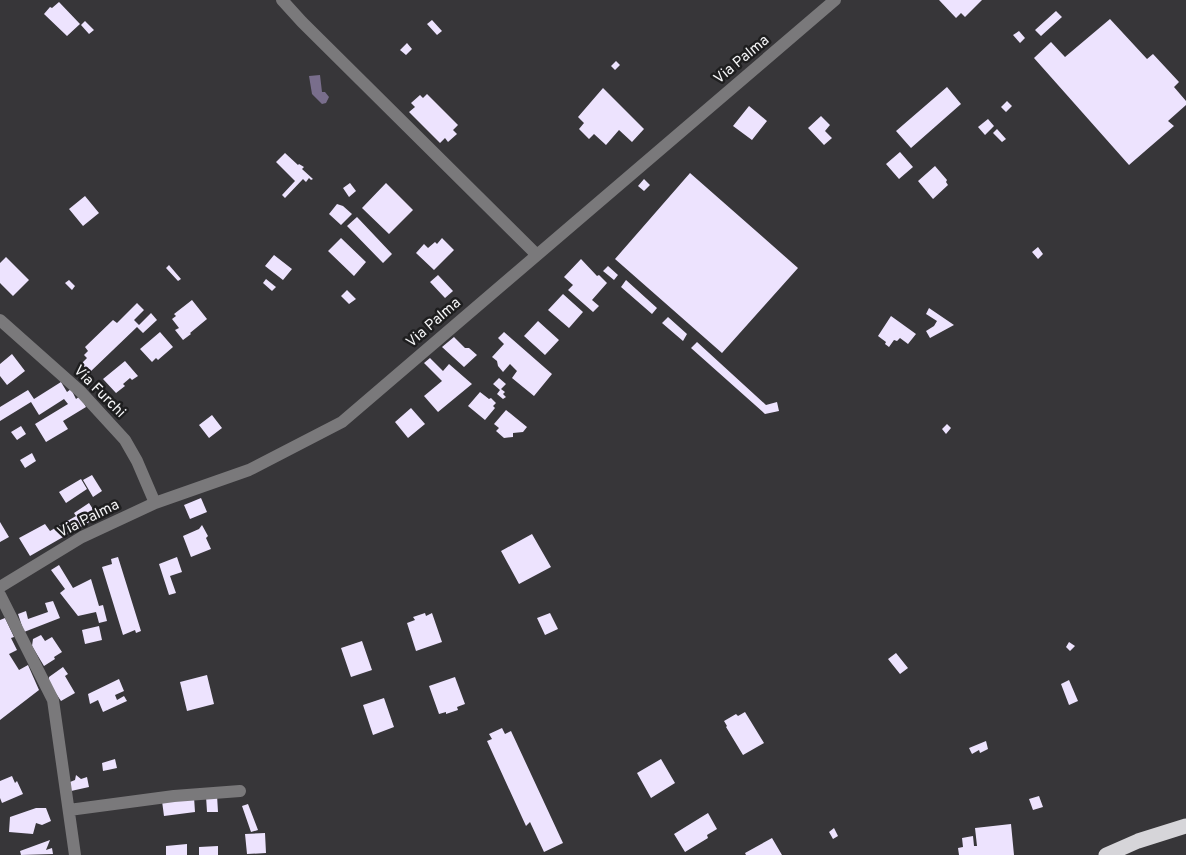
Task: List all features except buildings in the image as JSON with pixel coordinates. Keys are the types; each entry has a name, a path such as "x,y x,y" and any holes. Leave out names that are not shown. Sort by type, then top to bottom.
{"highway":[{"path":"1106,855 1138,841 1186,826"}],"street":[{"path":"282,0 537,255"},
{"name":"Via Palma","path":"0,587 82,537 155,503 249,470 342,422 835,0"},
{"name":"Via Furchi","path":"0,320 81,392 125,440 137,461 155,503"},
{"path":"0,595 53,700 75,855"},
{"path":"69,810 174,796 240,791"}],"shaded area":[{"path":"320,75 322,92 325,92 329,97 326,103 322,104 312,94 309,76"}]}
